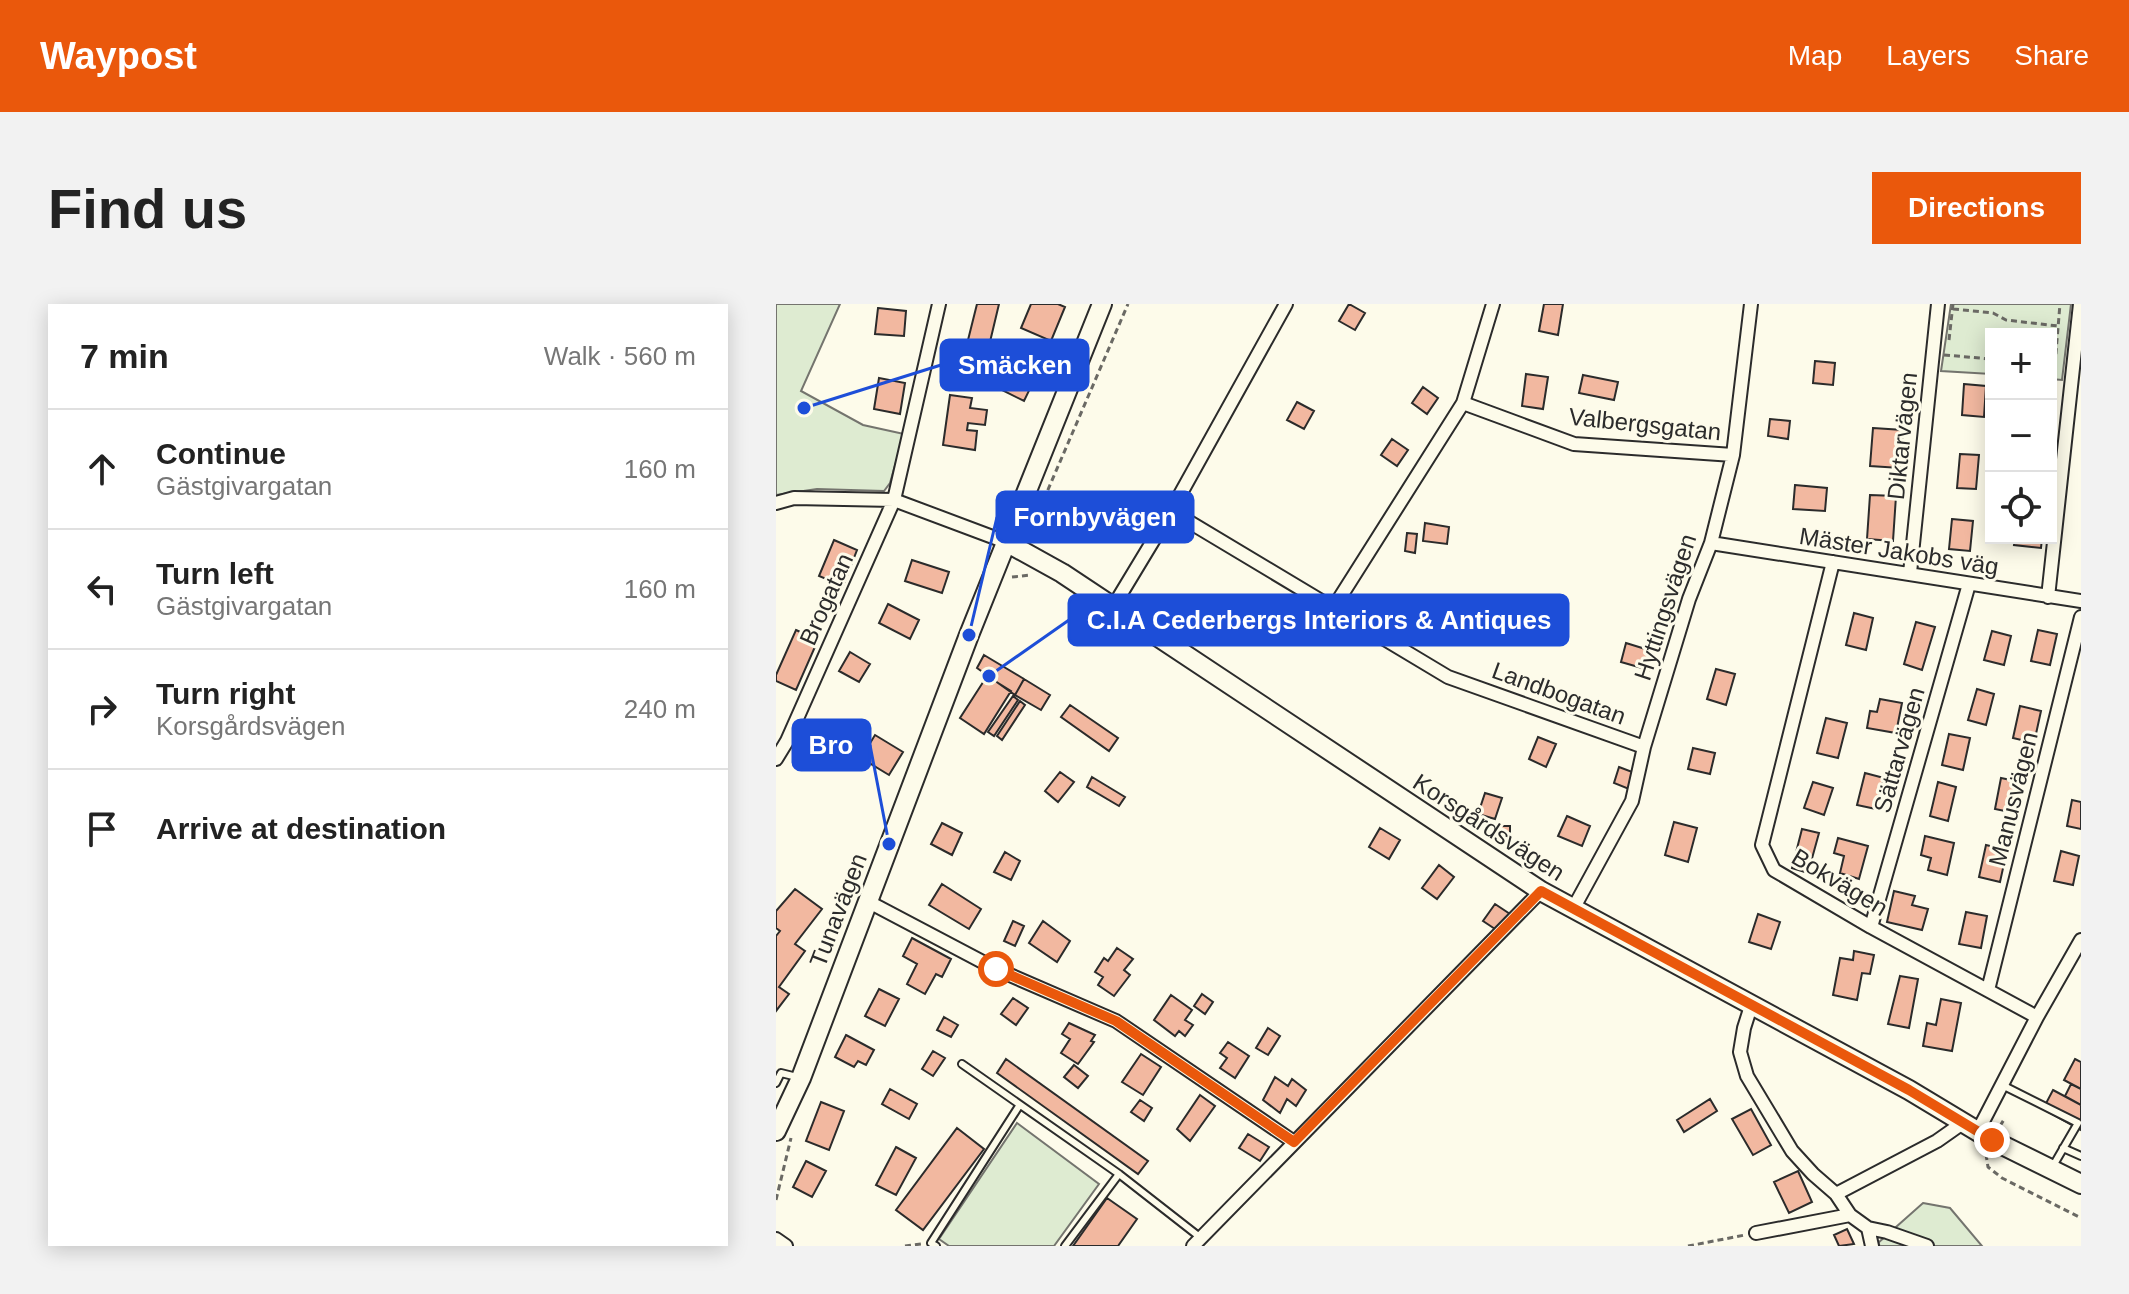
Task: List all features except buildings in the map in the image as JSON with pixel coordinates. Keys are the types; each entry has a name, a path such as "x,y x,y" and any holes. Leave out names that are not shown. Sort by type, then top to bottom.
{"street":[{"name":"Brogatan","path":"776,759 787,741 894,500 939,304"},
{"name":"Tunavägen","path":"776,1131 801,1078 1006,542 1102,304"},
{"path":"1113,607 1171,511 1286,304"},
{"path":"1334,607 1463,403 1493,304"},
{"name":"Hyttingsvägen","path":"1573,909 1632,801 1644,747 1689,599 1711,543 1733,455 1751,304"},
{"name":"Diktarvägen","path":"1910,573 1938,304"},
{"path":"2048,597 2080,304"},
{"name":"Valbergsgatan","path":"1463,403 1574,444 1733,455"},
{"path":"776,503 794,498 894,500 1006,542"},
{"name":"Landbogatan","path":"1171,511 1448,677 1644,747"},
{"name":"Korsgårdsvägen","path":"1006,542 1062,573 1541,891 1978,1131 2081,1184"},
{"name":"Mäster Jakobs väg","path":"1711,543 2081,601"},
{"name":"Bokvägen","path":"1833,562 1762,845 1774,870 1871,927 2037,1017"},
{"name":"Sättarvägen","path":"1871,927 1969,584"},
{"name":"Manusvägen","path":"1988,990 2081,617"},
{"path":"1197,1242 1541,891"},
{"path":"867,901 996,969 1116,1021 1294,1142"},
{"path":"1836,1194 1937,1141 1978,1131 2000,1084 2081,940"},
{"path":"1751,1006 1740,1052 1747,1076 1792,1151 1836,1194 1850,1215 1868,1228 1927,1246"},
{"path":"1756,1233 1850,1215"},
{"path":"1868,1228 1872,1246"},
{"path":"776,1239 786,1246"}],"lane":[{"path":"962,1064 1119,1174 1197,1242"},
{"path":"776,1083 781,1073 801,1078"},
{"path":"2000,1084 2078,1123 2050,1170"},
{"path":"934,1244 1019,1106"},
{"path":"2063,1148 2081,1156"},
{"path":"1065,1246 1119,1174"}],"path":[{"path":"2057,339 2060,304"},
{"path":"1949,340 1953,307 1993,313 2006,320 2058,326"},
{"path":"1932,354 1985,358"},
{"path":"2005,1118 1978,1131 1988,1167 2002,1178 2081,1218"},
{"path":"776,1200 787,1149"},
{"path":"1688,1246 1756,1233"},
{"path":"905,1246 934,1244"}],"green space":[{"path":"776,304 840,304 801,391 863,425 904,434 890,483 884,491 817,489 776,495"},
{"path":"1951,304 2071,304 2062,380 2057,380 2057,328 1985,328 1985,374 1941,371"},
{"path":"1017,1123 1099,1184 1054,1246 949,1246 939,1239"},
{"path":"1923,1203 1950,1208 1982,1246 1880,1246 1878,1243"}],"place":[{"name":"Smäcken","path":"804,408"},
{"name":"Fornbyvägen","path":"969,635"},
{"name":"C.I.A Cederbergs Interiors & Antiques","path":"989,676"},
{"name":"Bro","path":"889,844"}],"route":[{"path":"996,969 1116,1021 1294,1142 1541,891 1909,1090 1992,1140"}]}
